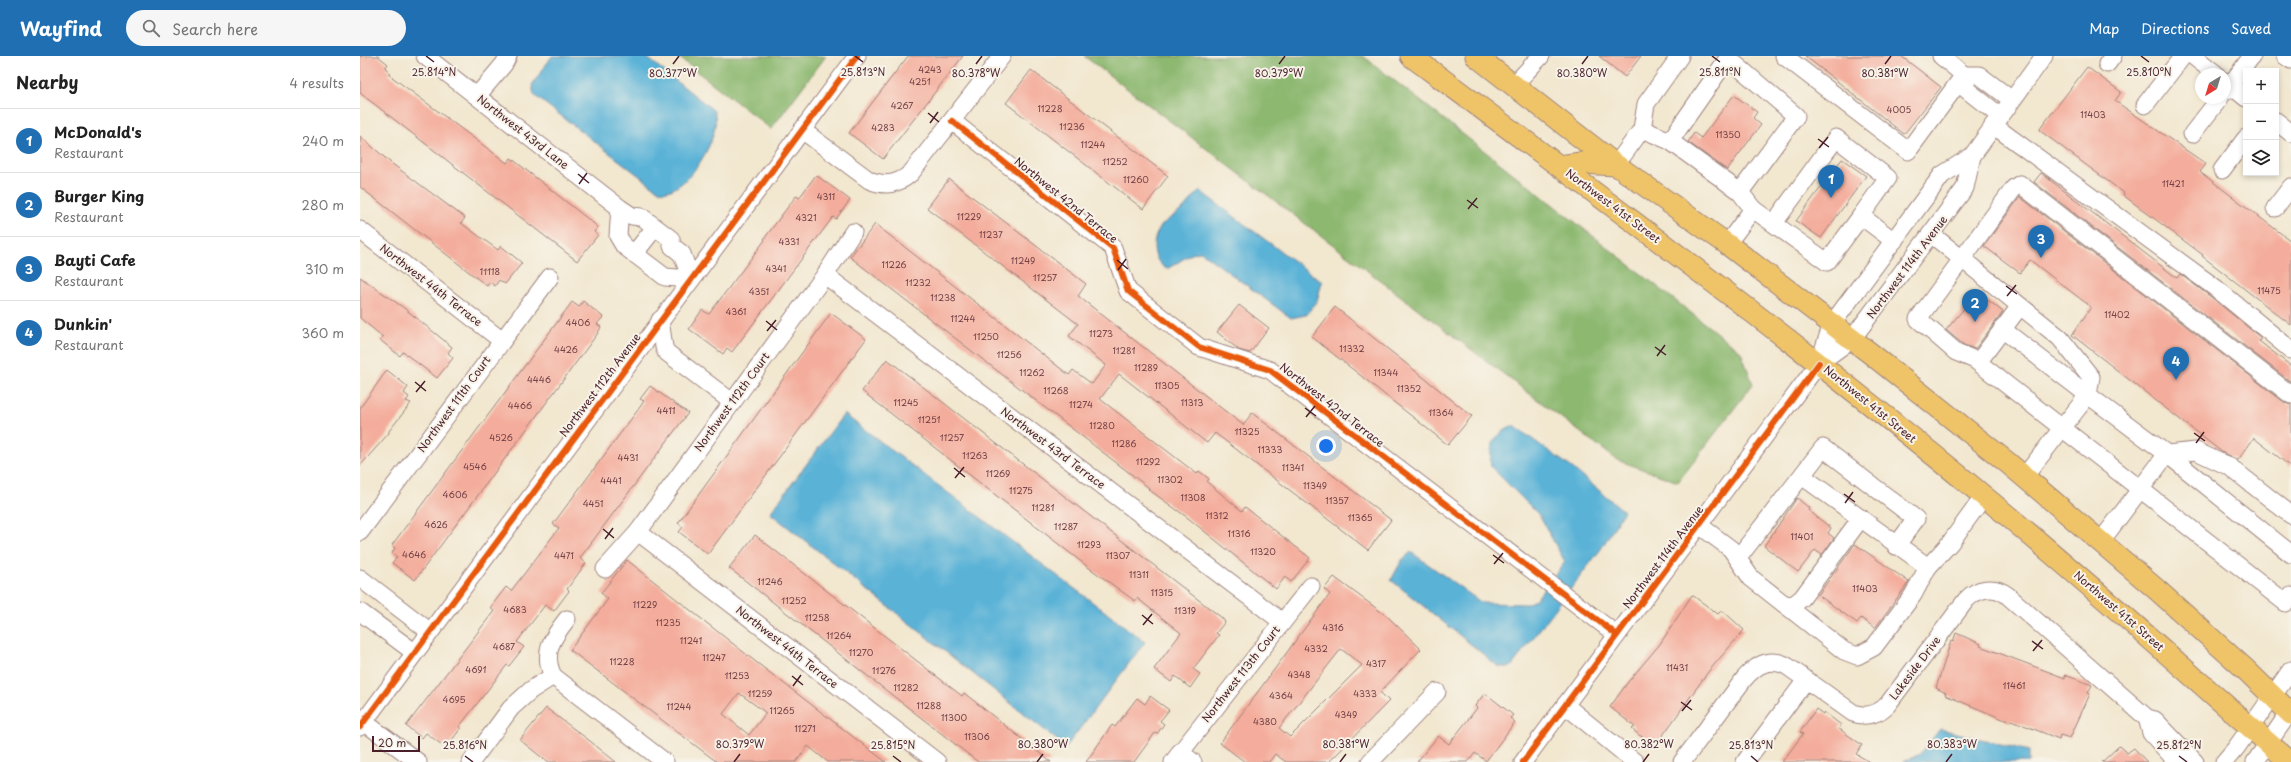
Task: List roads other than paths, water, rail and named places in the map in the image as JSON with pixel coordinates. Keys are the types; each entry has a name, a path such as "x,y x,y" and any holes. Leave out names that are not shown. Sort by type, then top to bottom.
{"main road":[{"name":"Northwest 41st Street","path":"1411,56 1819,363 1984,496 2083,580 2290,762"},
{"path":"1476,56 1616,165 1727,244 1852,339 2024,477 2101,541 2238,663 2290,712"},
{"path":"1559,166 1581,163 1616,165"}],"street":[{"name":"Northwest 43rd Lane","path":"425,56 626,212 635,225 665,248 672,246"},
{"path":"477,96 504,64 508,56"},
{"name":"Northwest 112th Avenue","path":"362,724 429,631 857,56"},
{"path":"802,130 869,180 887,185 901,180 911,172 1002,56"},
{"path":"1513,86 1541,56"},
{"path":"1616,165 1642,130 1646,104 1680,56"},
{"path":"1784,56 1908,151 1964,75"},
{"path":"1941,56 1964,75 1967,90 1997,120 2217,289 2291,350"},
{"name":"Northwest 114th Avenue","path":"1525,761 1819,363 1852,339 1965,188 1972,156 2044,56"},
{"path":"2145,105 2184,56"},
{"path":"2193,56 2208,68"},
{"path":"2231,82 2252,56"},
{"path":"2285,56 2291,60"},
{"path":"1670,141 1728,57 1796,116 1740,192"},
{"path":"1964,75 1979,75 2012,100"},
{"path":"2231,92 2243,97"},
{"path":"2192,134 2214,104"},
{"name":"Northwest 42nd Terrace","path":"952,121 1113,248 1128,291 1199,347 1270,370 1617,635"},
{"path":"2279,123 2291,133"},
{"path":"1642,130 1670,141 1740,192 1753,208 1827,262 1888,178 1836,138 1774,223"},
{"path":"2222,170 2244,140"},
{"name":"Northwest 114th Avenue","path":"1819,363 1832,324 1942,175 1972,156"},
{"path":"2291,394 2020,184 2014,188 1918,319 1956,352 1975,360 2286,604 2291,596"},
{"path":"2274,208 2291,187"},
{"path":"1727,244 1753,208"},
{"name":"Northwest 43rd Lane","path":"626,212 642,217 671,239 672,246 682,254 690,279"},
{"path":"626,212 618,236 624,246 665,277 690,279"},
{"path":"1861,216 1894,241"},
{"name":"Northwest 44th Terrace","path":"360,230 501,340"},
{"name":"Northwest 112th Court","path":"605,569 638,532 825,275 853,232"},
{"path":"1931,234 2060,338 2091,377 2088,395 2063,429 2024,477"},
{"path":"634,254 648,235"},
{"name":"Northwest 43rd Terrace","path":"825,275 1281,621"},
{"name":"Northwest 111th Court","path":"360,532 501,340 550,277"},
{"path":"1975,360 1982,357 2020,306"},
{"path":"660,320 666,352 732,402"},
{"path":"2002,329 2167,454 2291,554"},
{"path":"1738,558 1823,448 1916,519 1896,546"},
{"path":"2101,541 2167,454 2196,451 2230,467 2291,515"},
{"path":"1802,476 1861,518 1896,546 1928,567"},
{"path":"1699,525 1731,549 1738,558 1745,572 1751,578 1848,653 1861,655 1874,647 1917,590 1928,567 1943,552 1984,496"},
{"path":"1784,604 1793,605 1802,598 1861,518"},
{"name":"Northwest 44th Terrace","path":"638,532 937,762"},
{"path":"360,578 429,631"},
{"name":"Northwest 113th Court","path":"1182,759 1281,621 1310,586"},
{"name":"Lakeside Drive","path":"1682,762 1755,667 1767,663 1780,663 1850,712 1862,715 1877,713 1888,704 1967,598 1979,590 1995,589 2008,595 2147,718 2155,720 2164,739"},
{"path":"376,590 360,613 414,652"},
{"path":"567,619 550,644 548,666 553,676 665,762"},
{"path":"2224,762 2291,670"},
{"path":"471,762 511,708 520,699 553,676"},
{"path":"1745,762 1806,680"},
{"path":"1370,762 1437,692"},
{"path":"1565,705 1594,727 1635,762"},
{"path":"2255,762 2290,712"},
{"path":"362,724 418,762"},
{"path":"2164,739 2177,762"},
{"path":"2164,739 2195,762"}],"water":[{"path":"552,56 645,56 713,110 716,120 714,132 701,161 691,174 681,184 670,190 659,191 534,95 532,85"},
{"path":"1200,191 1322,282 1317,301 1306,315 1291,318 1201,252 1193,253 1167,269 1161,265 1155,254 1154,248 1156,235 1159,229 1165,222 1183,209"},
{"path":"844,414 1145,642 1066,747 770,513"},
{"path":"1514,426 1571,467 1624,511 1601,549 1511,667 1499,667 1391,580 1402,560 1411,552 1482,603 1528,604 1537,598 1565,562 1539,515 1491,467 1491,453 1494,442 1501,433"},
{"path":"1940,729 2029,751 2029,762 1903,762 1920,754"}],"place":[{"name":"McDonald's","path":"1831,198"},
{"name":"Bayti Cafe","path":"2041,258"},
{"name":"Burger King","path":"1975,322"},
{"name":"Dunkin'","path":"2176,380"}]}
